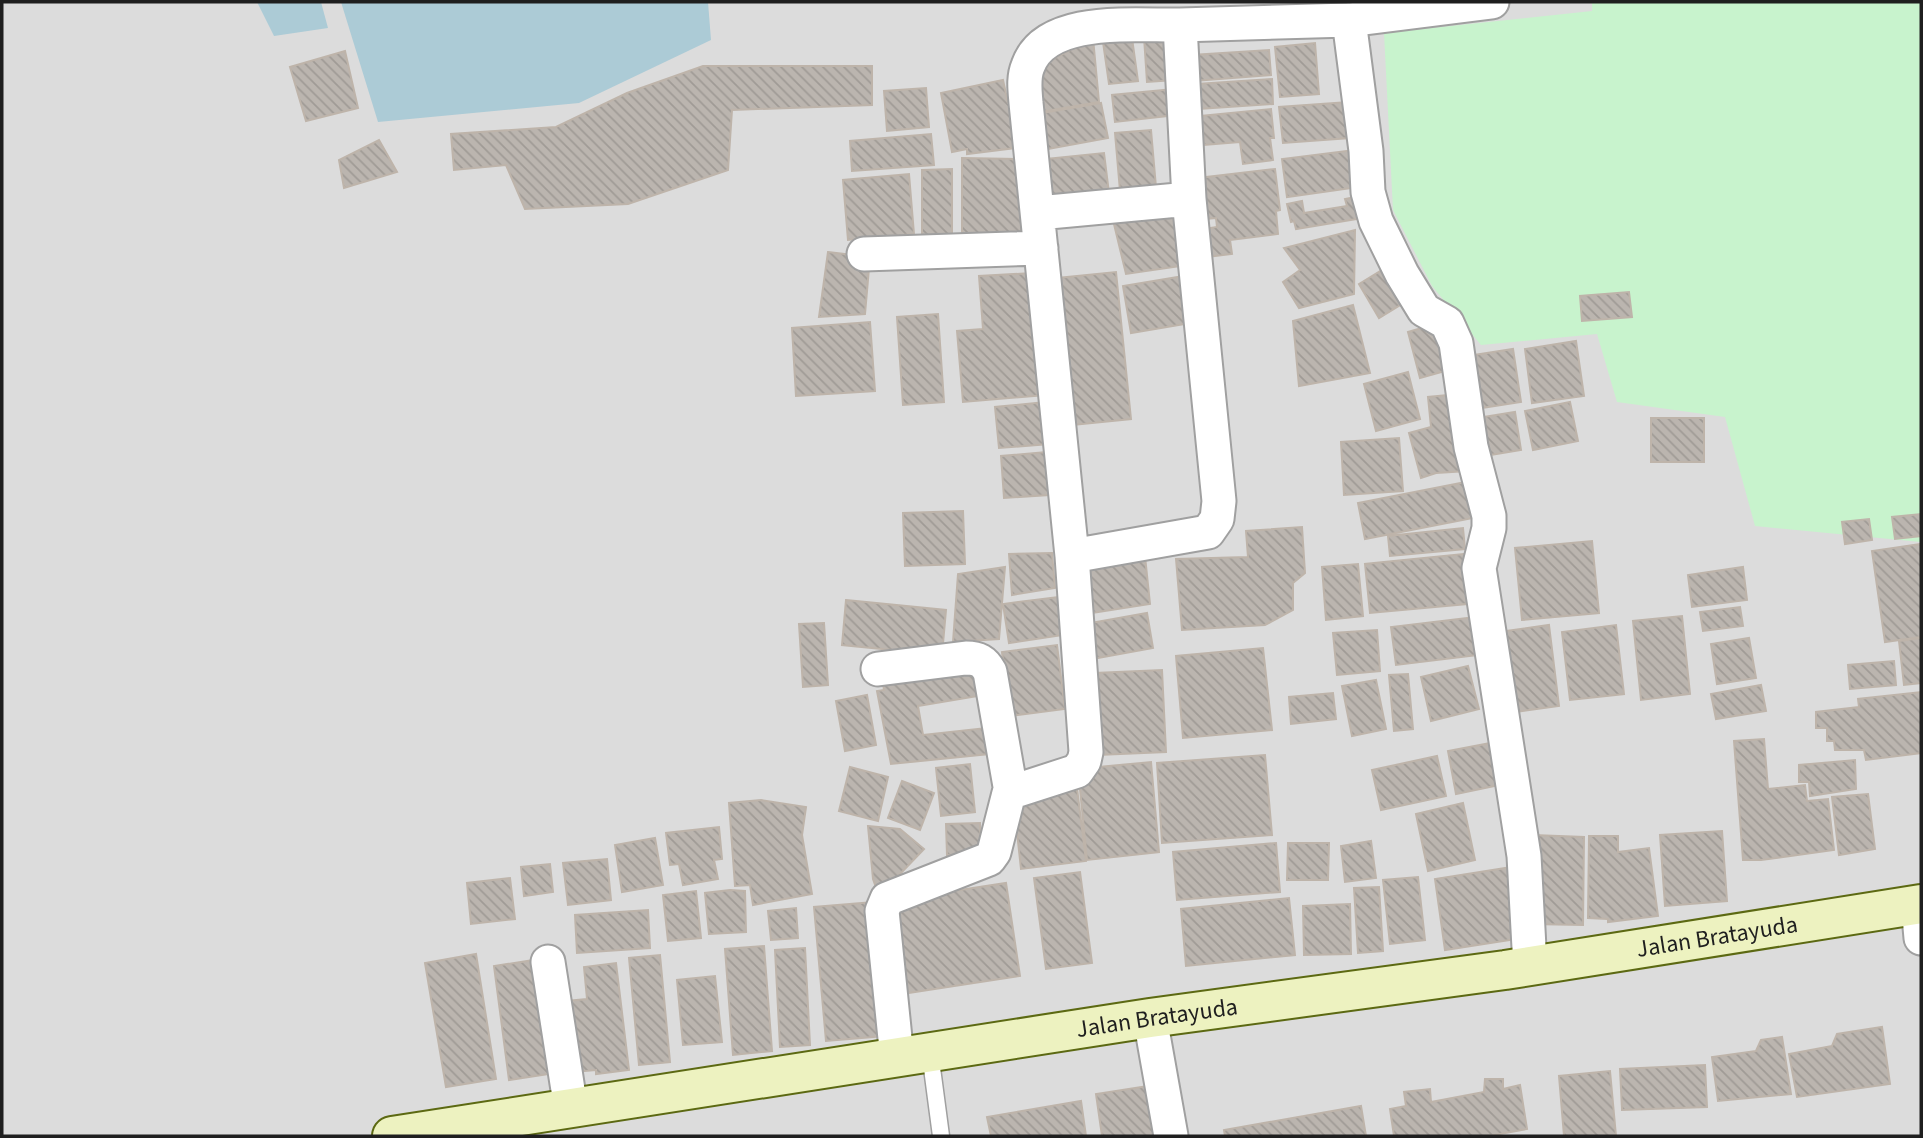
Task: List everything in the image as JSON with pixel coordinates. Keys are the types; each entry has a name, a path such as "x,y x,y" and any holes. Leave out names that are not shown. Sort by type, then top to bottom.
{"street":[{"path":"914,1056 882,911 884,903 887,899 989,859 994,852 1007,796 1011,792 1077,771 1086,752 1072,555 1025,77 1028,63 1038,49 1062,33 1078,28 1349,20 1492,2"},
{"path":"1349,20 1366,151 1368,192 1376,221 1402,274 1424,310 1447,323 1456,344 1471,447 1489,516 1489,528 1479,568 1524,856 1530,966"},
{"path":"1072,555 1208,532 1217,519 1219,501 1189,199 1180,25"},
{"path":"1038,213 1189,199"},
{"path":"864,254 1041,248"},
{"path":"878,669 966,658 975,658 986,664 990,672 1011,792"},
{"name":"Jalan Bratayuda","path":"392,1136 510,1127 571,1109 1150,1018 1920,916"},
{"path":"548,962 571,1109"},
{"path":"1150,1018 1171,1136"}],"lane":[{"path":"914,1056 941,1136"}],"shaded area":[{"path":"2,2 1921,2 1921,1136 2,1136"}],"green space":[{"path":"1592,2 1921,2 1921,542 1755,526 1725,417 1617,402 1597,334 1481,345 1432,286 1393,210 1384,33 1592,11"}],"water":[{"path":"257,2 321,2 328,28 274,36"},
{"path":"341,2 708,2 711,40 579,103 378,122"}],"building":[{"path":"1131,31 1138,81 1109,84 1102,35"},
{"path":"1171,36 1174,80 1147,82 1144,37"},
{"path":"1093,38 1099,102 1035,113 1028,72"},
{"path":"1315,43 1319,94 1280,97 1275,47"},
{"path":"1269,50 1271,75 1194,81 1192,55"},
{"path":"345,51 358,108 306,121 290,67"},
{"path":"703,66 872,66 872,105 732,110 728,170 628,204 525,209 506,165 454,170 451,134 556,127 627,93"},
{"path":"1272,79 1273,104 1199,109 1197,84"},
{"path":"1003,80 1008,103 1017,103 1023,147 967,154 967,149 952,152 941,93"},
{"path":"926,88 929,127 887,131 884,91"},
{"path":"1173,89 1176,115 1115,122 1112,95"},
{"path":"1348,102 1350,138 1283,143 1279,107"},
{"path":"1101,103 1108,138 1042,150 1036,114"},
{"path":"1271,109 1274,138 1270,138 1273,160 1243,164 1240,142 1204,145 1201,116"},
{"path":"1151,130 1156,187 1120,191 1115,133"},
{"path":"931,134 934,165 852,171 850,141"},
{"path":"379,140 397,172 344,188 339,160"},
{"path":"1354,150 1359,187 1287,197 1282,159"},
{"path":"1104,153 1109,193 1042,200 1037,160"},
{"path":"962,158 1025,159 1025,237 962,237"},
{"path":"952,169 952,241 922,241 922,170"},
{"path":"1275,169 1280,210 1276,211 1278,234 1230,240 1232,254 1200,258 1197,230 1217,227 1216,218 1195,220 1190,179"},
{"path":"909,174 914,234 848,240 843,180"},
{"path":"1361,196 1369,217 1296,229 1294,221 1291,222 1287,204 1302,201 1304,213 1347,206 1345,199"},
{"path":"1176,216 1181,266 1126,274 1113,220"},
{"path":"1355,230 1354,294 1299,308 1283,282 1300,270 1284,248"},
{"path":"828,252 870,257 865,314 819,317"},
{"path":"1387,267 1407,301 1379,318 1359,284"},
{"path":"1116,272 1131,419 1073,425 1058,278"},
{"path":"1032,273 1045,395 963,402 957,331 983,329 979,276"},
{"path":"1184,276 1191,323 1131,333 1123,286"},
{"path":"1629,292 1632,317 1582,321 1580,296"},
{"path":"1353,305 1370,373 1299,386 1293,321"},
{"path":"938,314 944,402 903,405 897,317"},
{"path":"870,322 875,391 796,396 792,328"},
{"path":"1439,323 1452,369 1420,378 1408,332"},
{"path":"1576,341 1584,396 1532,403 1525,349"},
{"path":"1513,349 1521,402 1475,409 1467,356"},
{"path":"1408,372 1420,419 1376,431 1364,384"},
{"path":"1458,394 1467,471 1436,473 1421,478 1409,433 1431,427 1428,397"},
{"path":"1045,402 1049,444 999,448 995,407"},
{"path":"1570,402 1578,441 1533,450 1525,411"},
{"path":"1515,412 1521,450 1484,456 1477,418"},
{"path":"1651,418 1704,418 1704,462 1651,462"},
{"path":"1399,438 1403,491 1344,495 1341,442"},
{"path":"1046,452 1049,495 1004,498 1001,456"},
{"path":"1471,481 1478,517 1365,539 1358,503"},
{"path":"963,511 965,564 905,566 903,513"},
{"path":"1921,514 1921,536 1895,539 1892,517"},
{"path":"1869,519 1872,540 1845,544 1842,522"},
{"path":"1302,527 1305,573 1293,583 1293,610 1265,625 1182,630 1176,559 1248,557 1246,531"},
{"path":"1463,528 1465,549 1390,556 1388,536"},
{"path":"1592,541 1599,613 1522,620 1515,548"},
{"path":"1921,544 1921,637 1885,642 1872,551"},
{"path":"1052,553 1055,588 1012,595 1009,554"},
{"path":"1473,553 1478,603 1370,613 1365,564"},
{"path":"1145,556 1150,604 1085,614 1085,559"},
{"path":"1358,564 1363,616 1326,620 1322,567"},
{"path":"1005,567 999,639 953,642 958,574"},
{"path":"1743,567 1747,600 1692,607 1688,575"},
{"path":"1058,597 1063,635 1009,643 1003,604"},
{"path":"846,600 946,610 942,655 842,645"},
{"path":"1740,607 1743,626 1703,631 1700,612"},
{"path":"1147,613 1153,648 1092,659 1085,624"},
{"path":"1483,616 1487,654 1396,665 1391,627"},
{"path":"1682,616 1690,694 1641,700 1633,621"},
{"path":"824,623 828,685 803,687 799,624"},
{"path":"1549,625 1559,706 1508,713 1498,632"},
{"path":"1616,625 1624,694 1570,700 1562,632"},
{"path":"1377,630 1380,671 1337,675 1333,633"},
{"path":"1749,638 1756,678 1717,684 1711,644"},
{"path":"1921,638 1921,683 1904,685 1899,641"},
{"path":"1057,645 1065,709 1010,716 1002,652"},
{"path":"1263,648 1272,730 1183,738 1176,656"},
{"path":"1894,661 1896,685 1850,689 1848,665"},
{"path":"973,663 978,696 918,706 923,735 986,728 989,754 891,764 877,691 884,690 882,678"},
{"path":"1468,666 1479,709 1431,721 1421,677"},
{"path":"1162,670 1166,752 1098,755 1095,673"},
{"path":"1408,674 1413,729 1394,731 1389,675"},
{"path":"1376,680 1386,729 1352,736 1342,686"},
{"path":"1761,685 1766,711 1716,719 1711,694"},
{"path":"1921,692 1921,753 1866,760 1864,750 1835,750 1834,741 1827,741 1827,728 1816,728 1816,712 1859,707 1858,699"},
{"path":"1333,693 1336,719 1291,724 1289,697"},
{"path":"867,695 876,745 845,751 836,701"},
{"path":"1764,739 1768,789 1805,785 1807,801 1828,799 1834,850 1743,860 1734,741"},
{"path":"1501,741 1509,783 1456,794 1448,751"},
{"path":"1265,755 1272,835 1162,843 1157,763"},
{"path":"1437,756 1446,796 1381,810 1372,770"},
{"path":"1855,760 1856,789 1810,796 1809,782 1799,782 1799,765"},
{"path":"1151,762 1159,852 1087,860 1078,769"},
{"path":"970,764 975,812 941,816 936,768"},
{"path":"850,767 888,777 878,821 839,811"},
{"path":"902,781 934,793 920,830 888,818"},
{"path":"1077,788 1086,861 1021,869 1013,796"},
{"path":"1868,794 1875,849 1839,855 1832,797"},
{"path":"761,800 806,807 802,835 812,894 753,905 750,885 735,886 729,803"},
{"path":"1463,803 1475,860 1428,871 1416,814"},
{"path":"980,823 981,854 947,855 946,824"},
{"path":"868,826 900,829 924,849 879,896 873,879"},
{"path":"719,827 722,859 714,860 718,879 683,885 679,864 670,865 666,833"},
{"path":"1722,831 1727,901 1665,906 1660,835"},
{"path":"1533,835 1584,837 1583,925 1531,924"},
{"path":"1589,836 1618,836 1618,852 1649,848 1658,916 1608,922 1608,919 1588,918"},
{"path":"655,838 663,885 622,892 615,845"},
{"path":"1371,841 1376,878 1345,882 1341,846"},
{"path":"1276,843 1280,892 1177,900 1173,852"},
{"path":"1288,843 1329,843 1328,880 1287,880"},
{"path":"607,859 611,900 568,905 563,863"},
{"path":"550,864 553,892 524,896 521,867"},
{"path":"1512,867 1523,938 1445,950 1435,879"},
{"path":"1080,872 1092,963 1046,969 1034,878"},
{"path":"1418,877 1425,940 1390,944 1383,880"},
{"path":"510,878 515,919 471,924 467,883"},
{"path":"1006,883 1020,976 908,993 894,900"},
{"path":"1379,887 1383,951 1358,953 1354,888"},
{"path":"696,891 701,938 668,941 663,895"},
{"path":"745,891 746,932 709,934 705,893"},
{"path":"1289,898 1295,955 1186,966 1181,909"},
{"path":"873,902 885,1036 826,1041 814,907"},
{"path":"1350,904 1351,954 1304,955 1303,906"},
{"path":"796,908 798,938 771,940 768,911"},
{"path":"648,910 650,948 577,953 575,915"},
{"path":"764,946 772,1051 733,1055 725,949"},
{"path":"805,948 810,1045 780,1047 775,950"},
{"path":"476,954 496,1079 446,1087 425,963"},
{"path":"660,955 670,1062 639,1065 629,958"},
{"path":"534,960 549,1074 509,1080 494,966"},
{"path":"616,963 629,1070 596,1074 596,1070 574,1072 567,1001 587,999 584,967"},
{"path":"715,976 722,1042 683,1045 677,980"},
{"path":"1882,1027 1890,1084 1797,1097 1789,1054 1832,1046 1837,1034"},
{"path":"1782,1037 1791,1094 1718,1101 1712,1057 1756,1051 1761,1040"},
{"path":"1705,1065 1707,1107 1622,1110 1620,1069"},
{"path":"1610,1071 1616,1136 1564,1136 1559,1076"},
{"path":"1485,1079 1503,1079 1503,1089 1520,1085 1527,1129 1489,1136 1394,1136 1390,1109 1406,1106 1404,1092 1430,1089 1431,1102 1484,1092"},
{"path":"1155,1085 1163,1136 1102,1136 1096,1094"},
{"path":"1081,1101 1086,1136 991,1136 987,1117"},
{"path":"1361,1106 1366,1136 1225,1136 1224,1130"}]}
